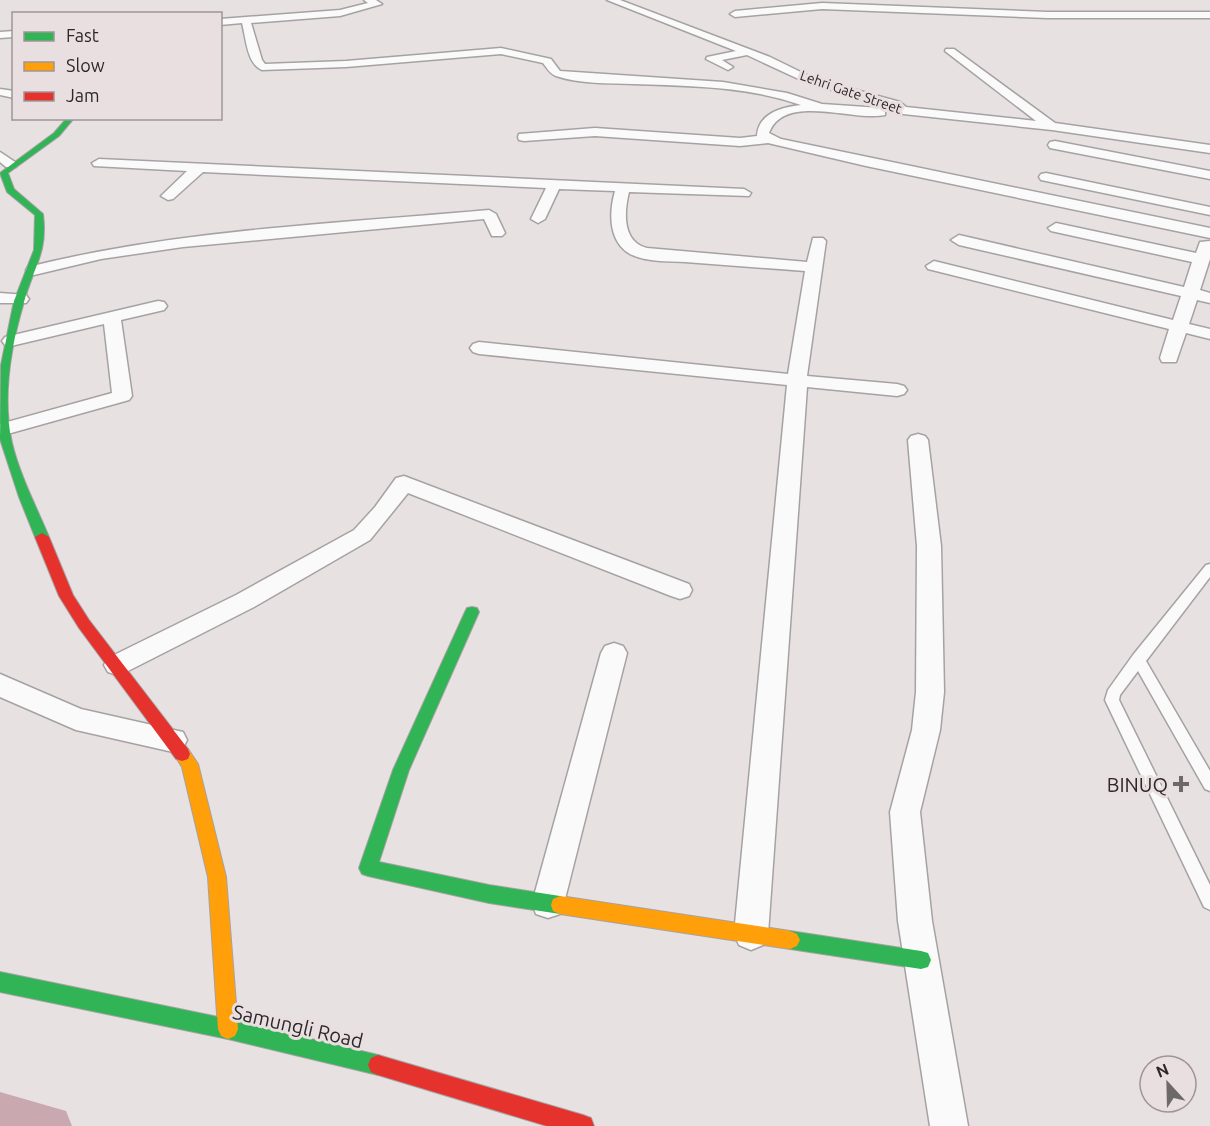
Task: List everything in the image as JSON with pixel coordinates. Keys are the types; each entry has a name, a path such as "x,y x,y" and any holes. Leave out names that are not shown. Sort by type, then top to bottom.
{"street":[{"path":"222,22 340,13 377,4 369,0"},
{"name":"Lehri Gate Street","path":"612,0 748,52 808,80 896,105 903,110 1052,126 1210,149"},
{"path":"779,0 791,8"},
{"path":"836,0 845,6"},
{"path":"863,0 872,7"},
{"path":"967,0 989,12"},
{"path":"728,4 739,3"},
{"path":"1022,5 1044,10 1062,20 1110,15 1208,16"},
{"path":"1128,5 1141,15"},
{"path":"1188,5 1208,16"},
{"path":"735,14 791,8 845,6 989,12 1044,10"},
{"path":"1110,15 1129,26"},
{"path":"246,21 254,52 262,67 346,64 508,51 547,62 556,73 560,74 597,79 673,81 739,87 783,94 818,107"},
{"path":"950,51 1052,126"},
{"path":"703,65 723,65 711,59 748,52"},
{"path":"768,139 762,135 762,129 768,120 775,115 792,110 818,107 882,112 903,110"},
{"path":"70,120 60,134 4,168 10,190 39,214 42,231 40,253 20,299 11,341 3,396 4,429 15,470 66,596 190,764 217,877 228,1029"},
{"path":"524,137 595,132 740,142 768,139 1072,206 1210,233 1169,358"},
{"path":"1131,216 1166,142"},
{"path":"1055,145 1210,175"},
{"path":"99,163 744,193"},
{"path":"168,196 199,168"},
{"path":"1046,177 1210,211"},
{"path":"538,219 554,185"},
{"path":"622,189 617,219 624,237 635,250 659,255 814,267"},
{"path":"1035,258 1072,206"},
{"path":"34,270 101,254 183,242 477,215 490,215 497,233"},
{"path":"1056,228 1202,259"},
{"path":"959,240 1210,298"},
{"path":"751,934 797,380 818,241"},
{"path":"934,266 1210,334"},
{"path":"0,298 20,299"},
{"path":"11,341 158,306"},
{"path":"4,429 122,396 112,317"},
{"path":"479,348 897,390"},
{"path":"918,440 929,546 930,692 926,730 905,812 915,921 949,1126"},
{"path":"117,665 245,600 362,535 383,512 404,483 680,590"},
{"path":"472,612 391,794 376,836 368,868 489,894 921,960"},
{"path":"548,903 614,653"},
{"path":"0,685 76,719 173,740"},
{"name":"Samungli Road","path":"0,981 228,1029 403,1071 583,1126"}],"lane":[{"path":"1210,568 1138,659 1113,694 1112,700 1210,902"},
{"path":"1138,659 1210,785"}],"waterway":[{"path":"0,1112 51,1126"}],"traffic: fast":[{"path":"42,537 10,457 3,414 4,382 12,331 19,301 39,250 41,228 39,214 10,190 4,173 57,135 69,120"},
{"path":"472,612 401,770 368,868 489,894 560,905"},
{"path":"790,940 921,960"},
{"path":"0,982 228,1029 378,1065"}],"traffic: slow":[{"path":"182,754 190,764 217,877 228,1029"},
{"path":"560,905 790,940"}],"traffic: jam":[{"path":"42,537 66,596 84,624 182,754"},
{"path":"378,1065 583,1126"}],"place":[{"name":"BINUQ","path":"1181,784"}]}
